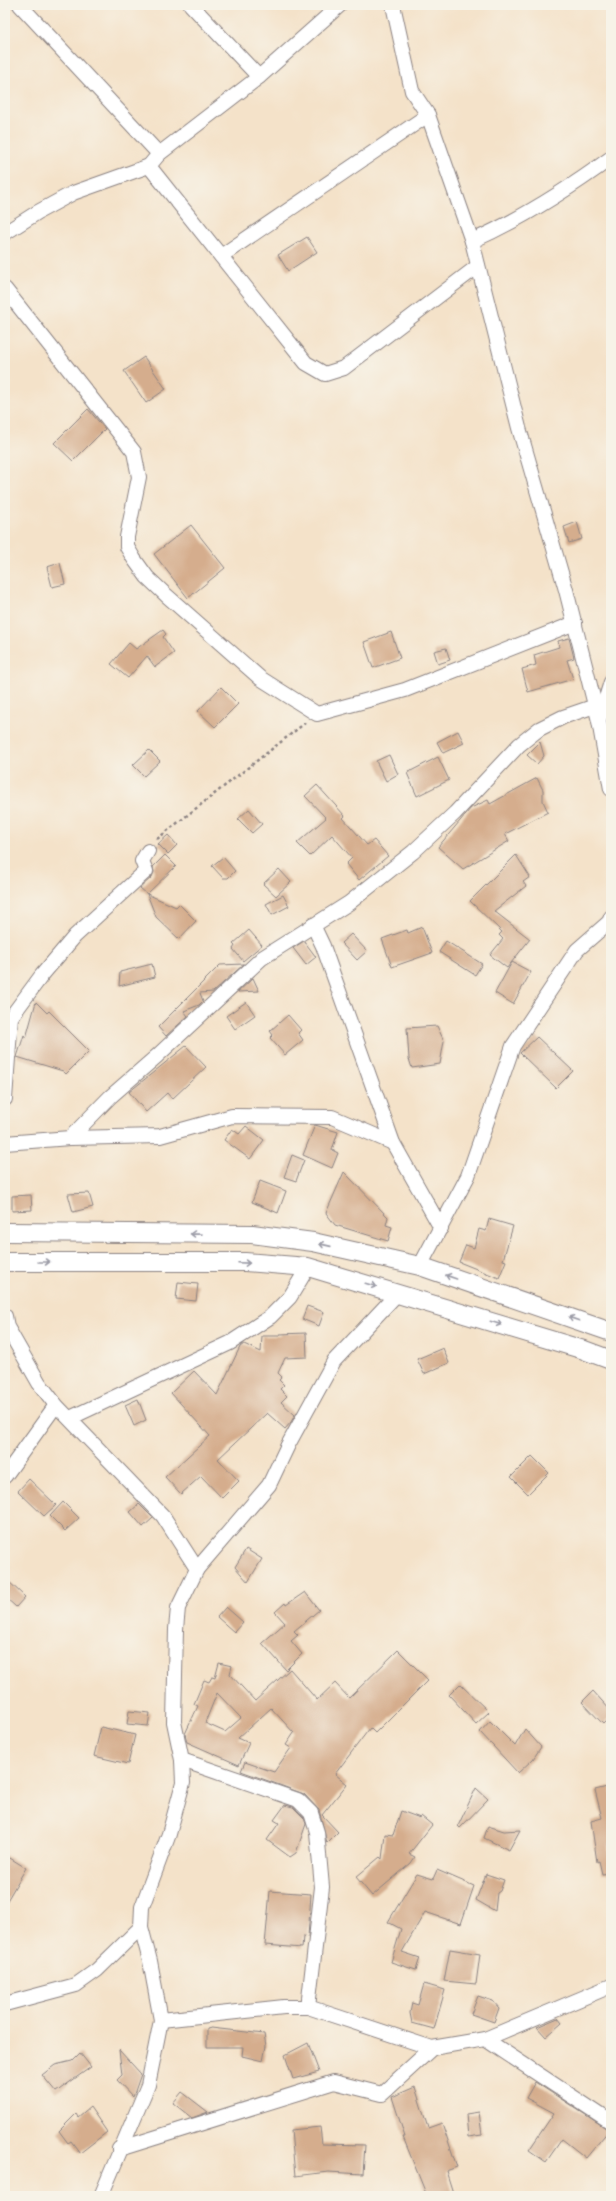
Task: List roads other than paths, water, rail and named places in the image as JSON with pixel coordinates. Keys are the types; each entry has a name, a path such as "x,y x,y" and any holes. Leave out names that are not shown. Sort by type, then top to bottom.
{"street":[{"path":"20,5 159,154"},
{"path":"191,5 259,77"},
{"path":"5,233 38,212 73,193 149,166 159,154 259,77 340,5"},
{"path":"393,5 412,91 428,115 472,241 519,428 575,623 603,707"},
{"path":"221,256 428,115"},
{"path":"472,241 504,227 563,193 611,158"},
{"path":"149,166 306,363 325,374 344,368 478,266"},
{"path":"5,289 134,452 139,477 127,537 128,546 147,576 260,678 317,714 405,690 575,623"},
{"path":"611,682 599,721 611,789"},
{"path":"70,1138 110,1097 157,1056 262,958 349,903 413,852 455,813 519,745 539,729 563,717 603,707"},
{"path":"5,1099 11,1017 42,975 66,949 75,936 146,871 142,861 148,851"},
{"path":"420,1266 468,1176 513,1046 577,950 610,920"},
{"path":"313,925 323,946 393,1143 441,1228"},
{"path":"5,1143 70,1138 160,1136 232,1116 332,1117 393,1143"},
{"path":"5,1232 252,1234 313,1242 420,1266 611,1332"},
{"path":"5,1262 245,1262 308,1267 584,1350 611,1360"},
{"path":"70,1418 230,1343 270,1317 290,1297 308,1267"},
{"path":"100,2196 119,2149 148,2085 161,2020 142,1927 142,1908 169,1834 183,1783 182,1760 174,1722 176,1629 178,1608 197,1569 269,1485 292,1438 334,1361 398,1293"},
{"path":"5,1316 7,1327 39,1382 56,1405 163,1516 197,1569"},
{"path":"5,1476 56,1405"},
{"path":"182,1760 298,1800 311,1814 317,1832 322,1887 308,2007"},
{"path":"5,2004 76,1985 96,1970 142,1927"},
{"path":"161,2020 284,2007 308,2007 432,2048 485,2039 611,1986"},
{"path":"485,2039 611,2122"},
{"path":"119,2149 334,2082 382,2094 432,2048"}]}
